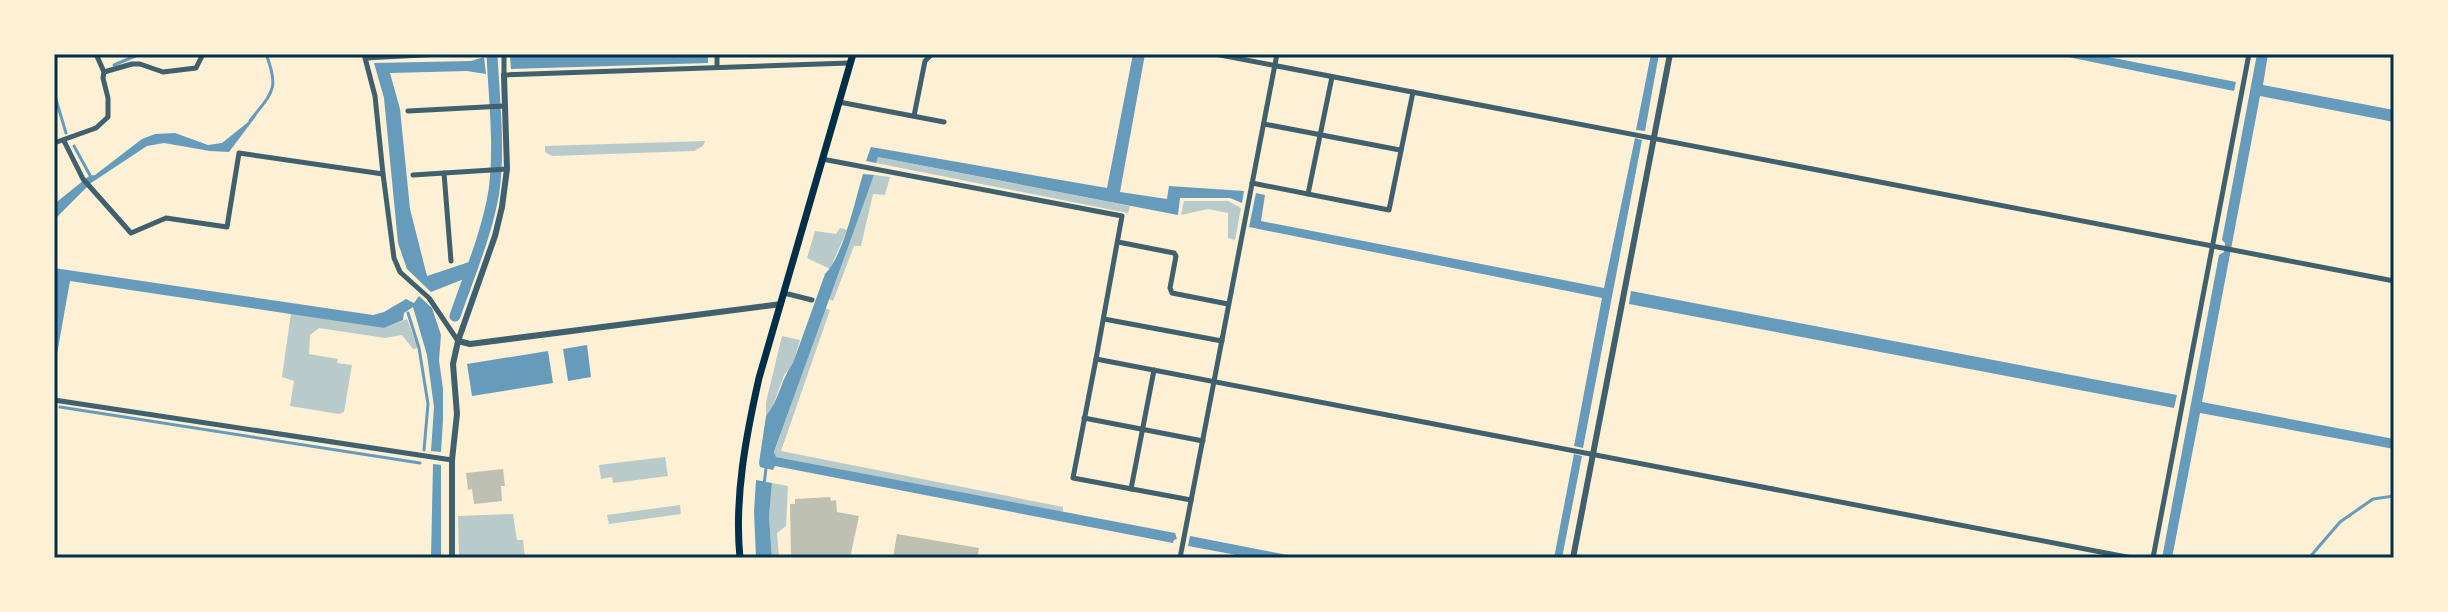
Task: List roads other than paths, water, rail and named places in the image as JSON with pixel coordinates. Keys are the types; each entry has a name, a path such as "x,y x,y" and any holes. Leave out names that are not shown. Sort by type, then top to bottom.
{"main road":[{"path":"740,558 739,507 750,416 853,54"}],"street":[{"path":"54,143 96,128 108,117 104,72 96,54"},
{"path":"104,72 140,64 163,72 178,72 196,68 203,54"},
{"path":"441,54 365,56 375,96 394,258 400,272 429,298 458,341 470,344 781,304"},
{"path":"452,558 452,460 457,414 453,364 502,207 504,54"},
{"path":"717,54 717,67"},
{"path":"914,116 925,61 932,54"},
{"path":"1215,54 2394,281"},
{"path":"1180,558 1277,54"},
{"path":"1573,558 1670,54"},
{"path":"2153,558 2249,54"},
{"path":"504,75 849,63"},
{"path":"1308,194 1332,77"},
{"path":"1252,183 1389,210 1413,92"},
{"path":"838,102 944,122"},
{"path":"408,111 501,106"},
{"path":"1264,124 1401,150"},
{"path":"64,141 83,179 131,233 166,218 227,227 239,153 383,174"},
{"path":"821,159 1122,216 1073,478 1191,500"},
{"path":"413,175 504,169"},
{"path":"444,173 451,261"},
{"path":"1118,242 1174,253 1172,293 1228,304"},
{"path":"784,293 812,300"},
{"path":"1104,319 1222,341"},
{"path":"1096,359 2132,558"},
{"path":"1131,489 1154,370"},
{"path":"54,400 452,460"},
{"path":"1084,418 1203,441"}],"water":[{"path":"708,54 708,63 511,69 510,57"},
{"path":"1133,54 1145,54 1120,192 1167,199 1169,186 1244,191 1242,203 1230,198 1180,198 1178,215 878,157 876,163 866,161 871,147 1107,188"},
{"path":"1651,54 1659,54 1645,131 1636,130"},
{"path":"2043,54 2093,54 2236,82 2234,91"},
{"path":"2257,54 2268,54 2263,85 2394,110 2394,122 2260,96 2202,402 2394,439 2394,449 2200,413 2172,558 2162,558 2219,255 2224,252 2225,243 2222,240"},
{"path":"484,57 486,74 467,71 390,73 400,109 410,209 427,276 469,262 464,279 431,292 407,269 398,243 384,98 374,63 471,61"},
{"path":"257,115 229,152 164,143 147,146 91,183 54,220 54,206 58,201 142,139 155,134 175,133 208,145 222,143"},
{"path":"1635,138 1642,140 1583,448 1574,446 1602,298 1249,227 1256,193 1265,195 1261,221 1604,288"},
{"path":"863,174 874,175 774,452 776,457 1175,533 1177,539 1173,543 775,466 773,470 760,467 766,416 793,363 825,274 838,254"},
{"path":"54,268 373,315 406,299 414,303 419,296 432,308 441,335 441,452 431,451 434,407 427,355 413,307 404,313 403,320 384,328 70,281 54,371 57,278 54,277"},
{"path":"1631,291 2177,395 2174,408 1629,304"},
{"path":"587,345 591,377 568,381 563,349"},
{"path":"548,351 553,383 472,396 467,364"},
{"path":"1574,454 1582,456 1562,558 1554,558"},
{"path":"433,464 441,465 441,558 431,558"},
{"path":"756,480 772,483 769,517 772,558 756,558"},
{"path":"1190,536 1303,558 1253,558 1188,546"}],"waterway":[{"path":"114,65 140,54"},
{"path":"250,121 272,90 266,54"},
{"path":"455,316 482,239 494,191 497,140 492,54"},
{"path":"54,93 66,133"},
{"path":"74,146 91,177"},
{"path":"408,313 419,348 428,404 424,450"},
{"path":"60,407 420,463"},
{"path":"764,485 766,468"},
{"path":"2309,558 2340,522 2373,499 2394,496"}]}
